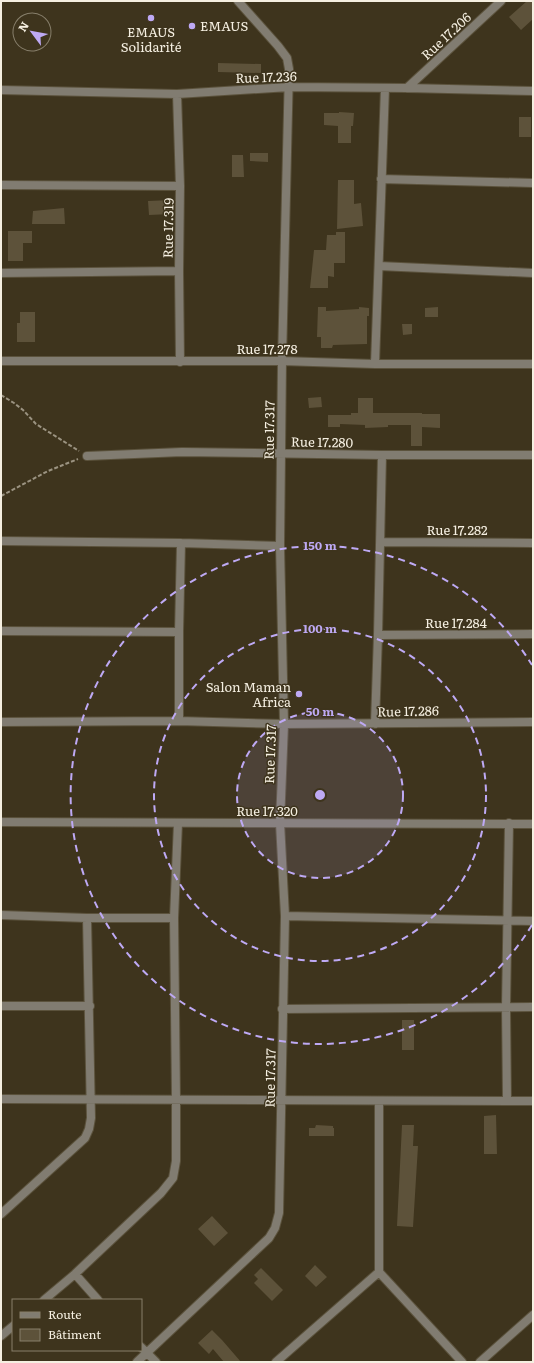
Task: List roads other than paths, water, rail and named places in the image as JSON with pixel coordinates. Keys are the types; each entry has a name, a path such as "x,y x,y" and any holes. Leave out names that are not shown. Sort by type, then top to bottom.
{"street":[{"name":"Rue 17.317","path":"137,1362 269,1238 275,1228 279,1212 284,916 280,823 284,724 280,546 282,361 289,68 287,58 278,46 238,1"},
{"name":"Rue 17.206","path":"407,88 501,1"},
{"name":"Rue 17.236","path":"1,90 177,94 289,87 533,91"},
{"path":"376,364 384,88"},
{"name":"Rue 17.319","path":"177,94 180,186 180,362"},
{"path":"381,179 533,183"},
{"path":"1,185 180,186"},
{"path":"379,266 533,273"},
{"path":"1,273 179,271"},
{"name":"Rue 17.278","path":"1,361 282,361 376,364 533,364"},
{"name":"Rue 17.280","path":"87,456 182,452 382,455 533,455"},
{"path":"375,724 381,542 382,455"},
{"path":"1,541 181,543 280,546"},
{"name":"Rue 17.282","path":"381,542 533,543"},
{"path":"179,721 181,543"},
{"path":"1,631 179,632"},
{"name":"Rue 17.284","path":"378,635 533,634"},
{"name":"Rue 17.286","path":"1,722 179,721 284,724 533,722"},
{"name":"Rue 17.320","path":"1,822 533,824"},
{"path":"45,1299 75,1274 161,1193 172,1178 176,1161 174,918 178,823"},
{"path":"507,1101 506,1007 509,823"},
{"path":"1,916 174,918"},
{"path":"284,916 533,921"},
{"path":"1,1214 85,1138 89,1129 91,1118 90,1006 87,918"},
{"path":"1,1006 90,1006"},
{"path":"282,1009 533,1007"},
{"path":"1,1099 533,1101"},
{"path":"379,1101 379,1272 462,1362"},
{"path":"276,1362 379,1272"},
{"path":"75,1274 97,1299"},
{"path":"480,1362 533,1315"},
{"path":"1,1336 12,1327"},
{"path":"142,1348 156,1362"}],"place":[{"name":"EMAUS Solidarité","path":"151,18"},
{"name":"EMAUS","path":"192,26"},
{"name":"Salon Maman Africa","path":"299,694"}]}
